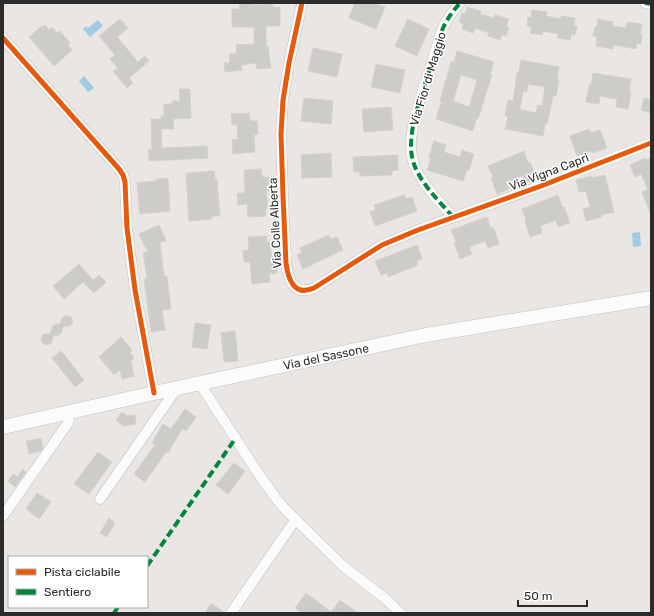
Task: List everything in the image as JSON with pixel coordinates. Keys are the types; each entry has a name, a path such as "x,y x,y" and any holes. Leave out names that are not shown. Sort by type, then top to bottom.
{"main road":[{"name":"Via del Sassone","path":"3,427 426,335 651,298"}],"street":[{"name":"Via Colle Alberta","path":"302,3 289,63 283,100 281,126 285,255 288,274 293,284 296,288 302,291 311,290 382,245 453,217"},
{"name":"Via Fior di Maggio","path":"453,217 428,188 416,170 413,161 411,137 418,108 443,28 450,15 460,3"},
{"path":"645,3 651,4"},
{"path":"3,38 114,163 123,175 126,182 128,228 134,290 154,393"},
{"name":"Via Vigna Capri","path":"453,217 541,186 651,143"},
{"path":"200,384 260,476 278,500 343,566 359,580 384,597 396,611"},
{"path":"100,499 177,388"},
{"path":"3,516 68,423 69,412"},
{"path":"231,613 296,519"}],"water":[{"path":"98,20 103,26 90,37 83,29 86,26 88,28"},
{"path":"84,76 94,88 88,92 79,81"},
{"path":"640,232 641,246 633,247 632,233"}],"building":[{"path":"239,3 253,3 253,5 273,4 273,7 280,7 280,26 266,26 266,46 268,46 271,68 257,69 256,63 241,65 242,70 225,72 224,63 230,63 229,54 237,53 236,45 254,44 254,27 232,27 232,9 240,9"},
{"path":"355,3 374,3 385,7 376,29 349,18"},
{"path":"467,7 481,11 480,14 494,18 495,15 509,19 506,27 509,28 506,36 502,35 500,40 488,36 489,33 475,28 473,33 462,29 463,24 459,22 462,13 465,14"},
{"path":"532,10 547,12 546,16 561,19 561,16 575,18 574,26 577,26 575,35 571,35 570,40 558,38 558,34 543,31 542,35 530,33 531,27 527,26 528,17 531,18"},
{"path":"120,19 128,28 117,37 138,62 145,56 149,61 129,78 133,83 127,88 113,71 118,68 110,59 115,55 99,36"},
{"path":"408,19 429,29 417,56 395,46"},
{"path":"598,19 613,22 612,26 626,28 627,22 642,24 640,35 642,35 641,44 637,43 636,49 614,45 613,49 596,46 597,37 593,36 595,27 597,27"},
{"path":"45,25 49,30 52,27 57,33 60,31 70,43 68,45 72,50 54,66 29,37"},
{"path":"313,48 342,54 337,77 308,71"},
{"path":"457,51 494,62 490,74 492,75 473,131 436,119 441,103 445,103 440,101 451,62 454,62","holes":["461,75 477,80 469,107 453,101"]},
{"path":"521,60 559,67 557,79 559,80 556,96 553,96 543,136 505,129 508,117 505,116 508,100 513,101 517,73 519,72","holes":["528,84 545,87 542,106 538,105 536,113 520,109 523,91 527,92"]},
{"path":"376,64 405,70 400,93 371,87"},
{"path":"593,73 631,79 629,91 631,92 628,109 616,107 617,99 600,96 599,104 586,102"},
{"path":"179,89 190,89 191,118 173,119 174,129 161,129 162,148 207,146 208,158 149,161 148,150 152,150 151,119 161,119 161,116 164,116 164,104 172,104 172,101 180,101"},
{"path":"304,98 333,101 331,124 301,121"},
{"path":"644,98 651,100 651,113 641,110"},
{"path":"391,107 393,130 364,132 362,109"},
{"path":"249,113 250,121 257,121 258,134 254,135 255,152 233,154 232,140 238,139 237,124 232,125 231,114"},
{"path":"589,129 591,133 600,130 607,148 593,153 592,151 577,156 570,136"},
{"path":"434,141 446,145 444,152 460,157 462,150 474,154 469,170 467,170 463,181 427,170"},
{"path":"524,151 528,163 530,162 537,178 525,183 522,176 506,182 509,189 497,194 491,178 493,177 488,166"},
{"path":"331,153 332,177 302,178 301,155"},
{"path":"398,155 398,170 392,171 392,175 360,176 360,172 354,172 353,157"},
{"path":"645,158 646,160 651,158 651,215 642,192 648,189 641,174 635,177 630,165"},
{"path":"261,169 262,177 269,177 270,191 266,191 268,209 265,209 266,216 248,217 247,204 238,205 237,193 245,193 244,170"},
{"path":"214,171 215,179 217,179 220,216 212,216 212,219 189,221 186,173"},
{"path":"605,175 614,212 586,221 583,209 590,207 586,191 579,192 576,180 592,176 593,178"},
{"path":"168,178 170,211 140,214 137,183"},
{"path":"404,195 406,199 412,197 417,211 375,226 370,212 376,210 374,205"},
{"path":"558,195 570,223 558,227 556,220 540,226 542,233 530,237 522,209"},
{"path":"487,217 491,228 494,228 499,244 488,248 485,241 469,247 472,254 460,259 454,243 456,241 451,230"},
{"path":"159,225 166,240 160,243 164,276 167,276 171,309 162,310 165,330 151,332 144,279 147,278 143,252 148,252 139,234"},
{"path":"329,235 331,239 337,237 343,250 303,269 297,255 302,253 300,248"},
{"path":"266,236 267,242 270,242 272,260 275,260 277,273 269,274 270,282 252,284 250,262 244,262 243,251 249,250 248,237"},
{"path":"417,245 422,259 416,261 418,265 388,277 387,273 381,275 375,261"},
{"path":"79,264 93,280 99,275 106,282 94,293 83,282 64,299 53,286"},
{"path":"64,316 71,317 73,321 72,324 63,327 62,332 59,335 53,336 50,344 44,344 41,341 42,335 50,333 53,326 60,324"},
{"path":"195,323 211,325 207,349 192,347"},
{"path":"235,331 238,361 224,362 221,333"},
{"path":"121,337 132,350 130,353 134,358 131,361 134,376 122,379 120,370 114,375 99,357"},
{"path":"61,351 84,380 75,387 52,358"},
{"path":"185,409 196,417 186,431 182,429 168,453 166,452 145,482 134,474 155,445 152,443 163,424 171,429"},
{"path":"122,412 127,416 135,415 136,424 123,426 116,420"},
{"path":"41,438 43,448 41,451 29,454 26,441"},
{"path":"98,452 112,462 89,494 74,484"},
{"path":"234,463 245,471 228,494 216,485"},
{"path":"23,469 26,472 15,487 8,481 13,474 17,477"},
{"path":"37,493 51,502 39,519 26,509"},
{"path":"109,518 115,523 107,537 100,533"},
{"path":"306,593 331,612 340,600 358,613 302,613 295,608"},
{"path":"211,603 225,613 205,613"}],"marked path":[{"path":"453,217 430,191 416,169 411,150 411,139 416,113 441,33 448,18 460,3"},
{"path":"645,3 651,4"},
{"path":"148,565 235,439"},
{"path":"114,613 117,608"}],"cycle path":[{"path":"302,3 289,63 283,100 281,134 286,263 290,280 293,285 301,290 314,288 382,245 418,230 541,186 651,143"},
{"path":"3,38 123,175 125,182 127,228 135,290 154,393"}]}
